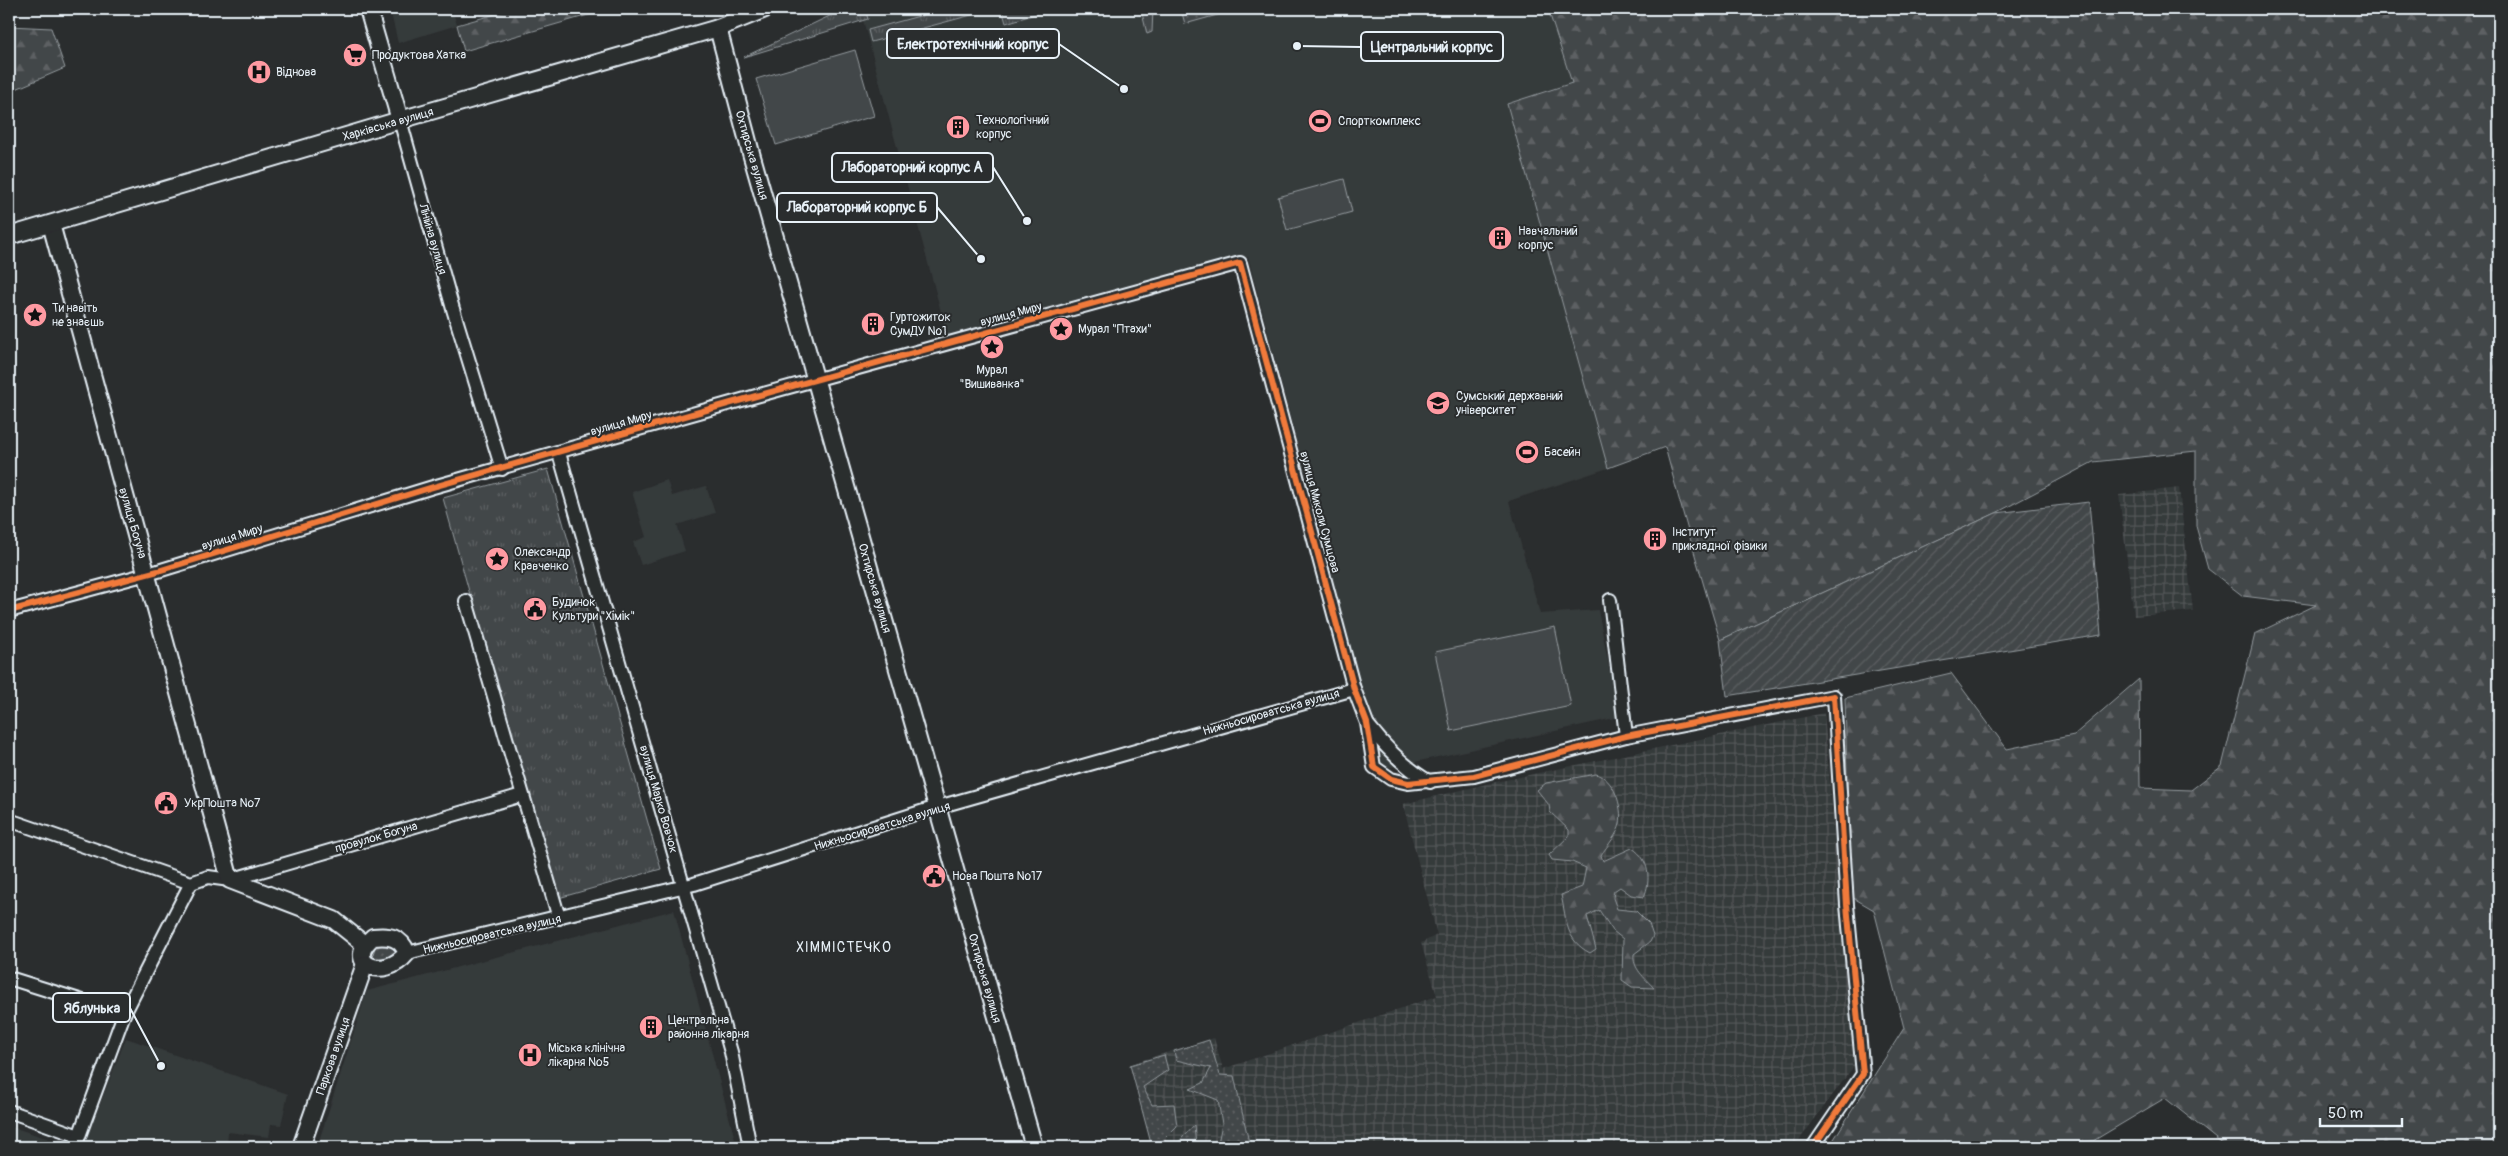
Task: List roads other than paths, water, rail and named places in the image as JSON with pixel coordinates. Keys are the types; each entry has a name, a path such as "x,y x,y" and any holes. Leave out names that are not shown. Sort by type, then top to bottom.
{"main road":[{"name":"Лінійна вулиця","path":"368,9 400,120"},
{"name":"Харківська вулиця","path":"9,236 718,28 765,9"},
{"name":"Охтирська вулиця","path":"718,28 751,153 1034,1147"},
{"name":"вулиця Богуна","path":"51,224 230,880"},
{"path":"230,880 334,920 364,944 362,953 365,964"},
{"name":"Нижньосироватська вулиця","path":"364,944 373,938 391,937 399,940 407,954 393,966 380,969 370,968 365,964"},
{"name":"Паркова вулиця","path":"301,1147 365,964"}],"street":[{"name":"Лінійна вулиця","path":"400,120 453,309 502,469"},
{"name":"вулиця Миру","path":"9,611 148,574 502,469 816,380 1240,263"},
{"name":"вулиця Миколи Сумцова","path":"1240,263 1354,688 1367,723 1374,767 1391,779 1408,783 1430,782"},
{"name":"вулиця Марко Вовчок","path":"559,453 685,886 731,1052 750,1147"},
{"path":"1610,600 1626,736"},
{"path":"466,601 559,918"},
{"name":"Нижньосироватська вулиця","path":"407,954 685,886 936,808 1354,688"},
{"path":"1367,723 1380,740 1413,772 1430,782 1474,776 1626,736 1834,696 1847,904 1863,1074 1813,1147"},
{"name":"провулок Богуна","path":"230,880 522,795"},
{"path":"9,820 191,883 208,877 230,880"},
{"path":"9,1112 77,1142 124,1014 191,883"},
{"path":"9,978 124,1014"}],"place":[{"name":"Центральний корпус","path":"1297,46"},
{"name":"Продуктова Хатка","path":"355,55"},
{"name":"Віднова","path":"259,72"},
{"name":"Електротехнічний корпус","path":"1124,89"},
{"name":"Спорткомплекс","path":"1320,121"},
{"name":"Технологічний корпус","path":"958,127"},
{"name":"Лабораторний корпус А","path":"1027,221"},
{"name":"Навчальний корпус","path":"1500,238"},
{"name":"Лабораторний корпус Б","path":"981,259"},
{"name":"Ти навіть не знаєшь","path":"35,315"},
{"name":"Гуртожиток СумДУ №1","path":"873,324"},
{"name":"Мурал \"Птахи\"","path":"1061,329"},
{"name":"Мурал \"Вишиванка\"","path":"992,347"},
{"name":"Сумський державний університет","path":"1438,403"},
{"name":"Басейн","path":"1527,452"},
{"name":"Інститут прикладної фізики","path":"1655,539"},
{"name":"Олександр Кравченко","path":"497,559"},
{"name":"Будинок Культури \"Хімік\"","path":"535,609"},
{"name":"УкрПошта №7","path":"166,803"},
{"name":"Нова Пошта №17","path":"934,876"},
{"name":"Центральна районна лікарня","path":"651,1027"},
{"name":"Міська клінічна лікарня №5","path":"530,1055"},
{"name":"Яблунька","path":"161,1066"}],"district":[{"name":"ХІММІСТЕЧКО","path":"844,947"}]}
